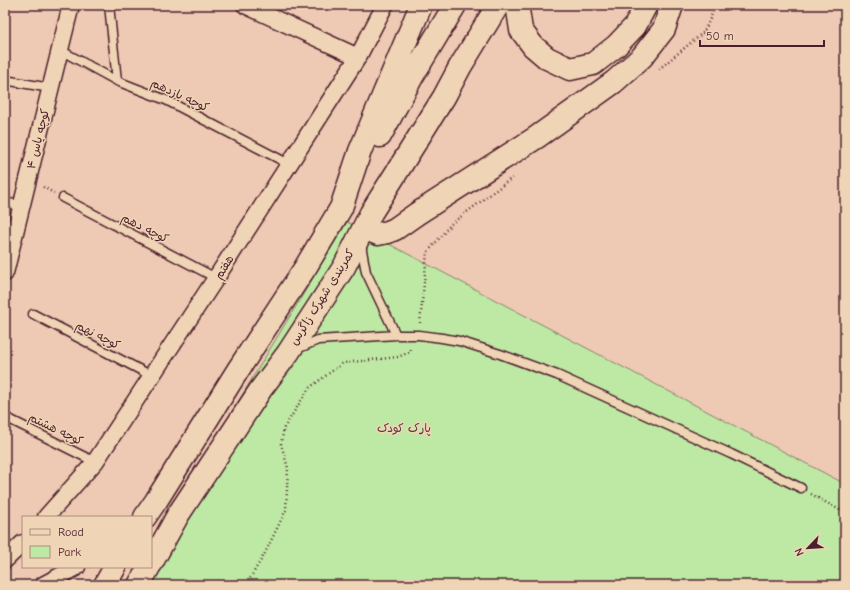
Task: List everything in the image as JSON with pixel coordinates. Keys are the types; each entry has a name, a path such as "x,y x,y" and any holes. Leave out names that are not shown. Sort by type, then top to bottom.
{"main road":[{"path":"341,208 360,151 421,5"},
{"path":"147,516 238,370 305,268 341,208 413,75 455,5"},
{"name":"کمربندی شهرک زاگرس","path":"152,562 186,503 261,389 288,353 344,267 371,213 444,97 460,66 498,5"},
{"path":"518,5 521,30 532,46 547,58 570,69 593,64 616,46 635,26 646,5"},
{"path":"362,232 378,234 388,232 395,228 418,212 537,138 607,87 642,57 664,29 672,5"},
{"path":"105,585 114,568"},
{"path":"139,585 148,568"}],"street":[{"name":"کوچه یاس ۴","path":"5,273 71,5"},
{"path":"245,5 358,57"},
{"name":"هفتم","path":"47,516 95,462 152,376 358,57 385,5"},
{"path":"5,560 22,544"},
{"path":"43,585 75,568"}],"lane":[{"path":"109,5 117,81"},
{"name":"کوچه یازدهم","path":"60,50 117,81 166,100 289,164"},
{"path":"5,80 50,88"},
{"name":"کوچه دهم","path":"62,198 216,278"},
{"path":"5,202 22,206"},
{"path":"362,232 366,272 396,335"},
{"name":"کوچه نهم","path":"33,314 152,376"},
{"path":"288,353 318,340 419,335 459,341 557,375 731,454 800,488"},
{"name":"کوچه هشتم","path":"5,417 95,462"}],"path":[{"path":"655,71 704,32 716,5"},
{"path":"246,585 264,555 286,510 288,468 281,444 284,428 309,388 343,363 398,357 410,352 419,335 427,253 451,224 513,176"},
{"path":"29,178 62,198"},
{"path":"800,488 845,513"}],"green space":[{"name":"پارک کودک","path":"347,222 845,484 845,585 154,585 161,529"}]}
